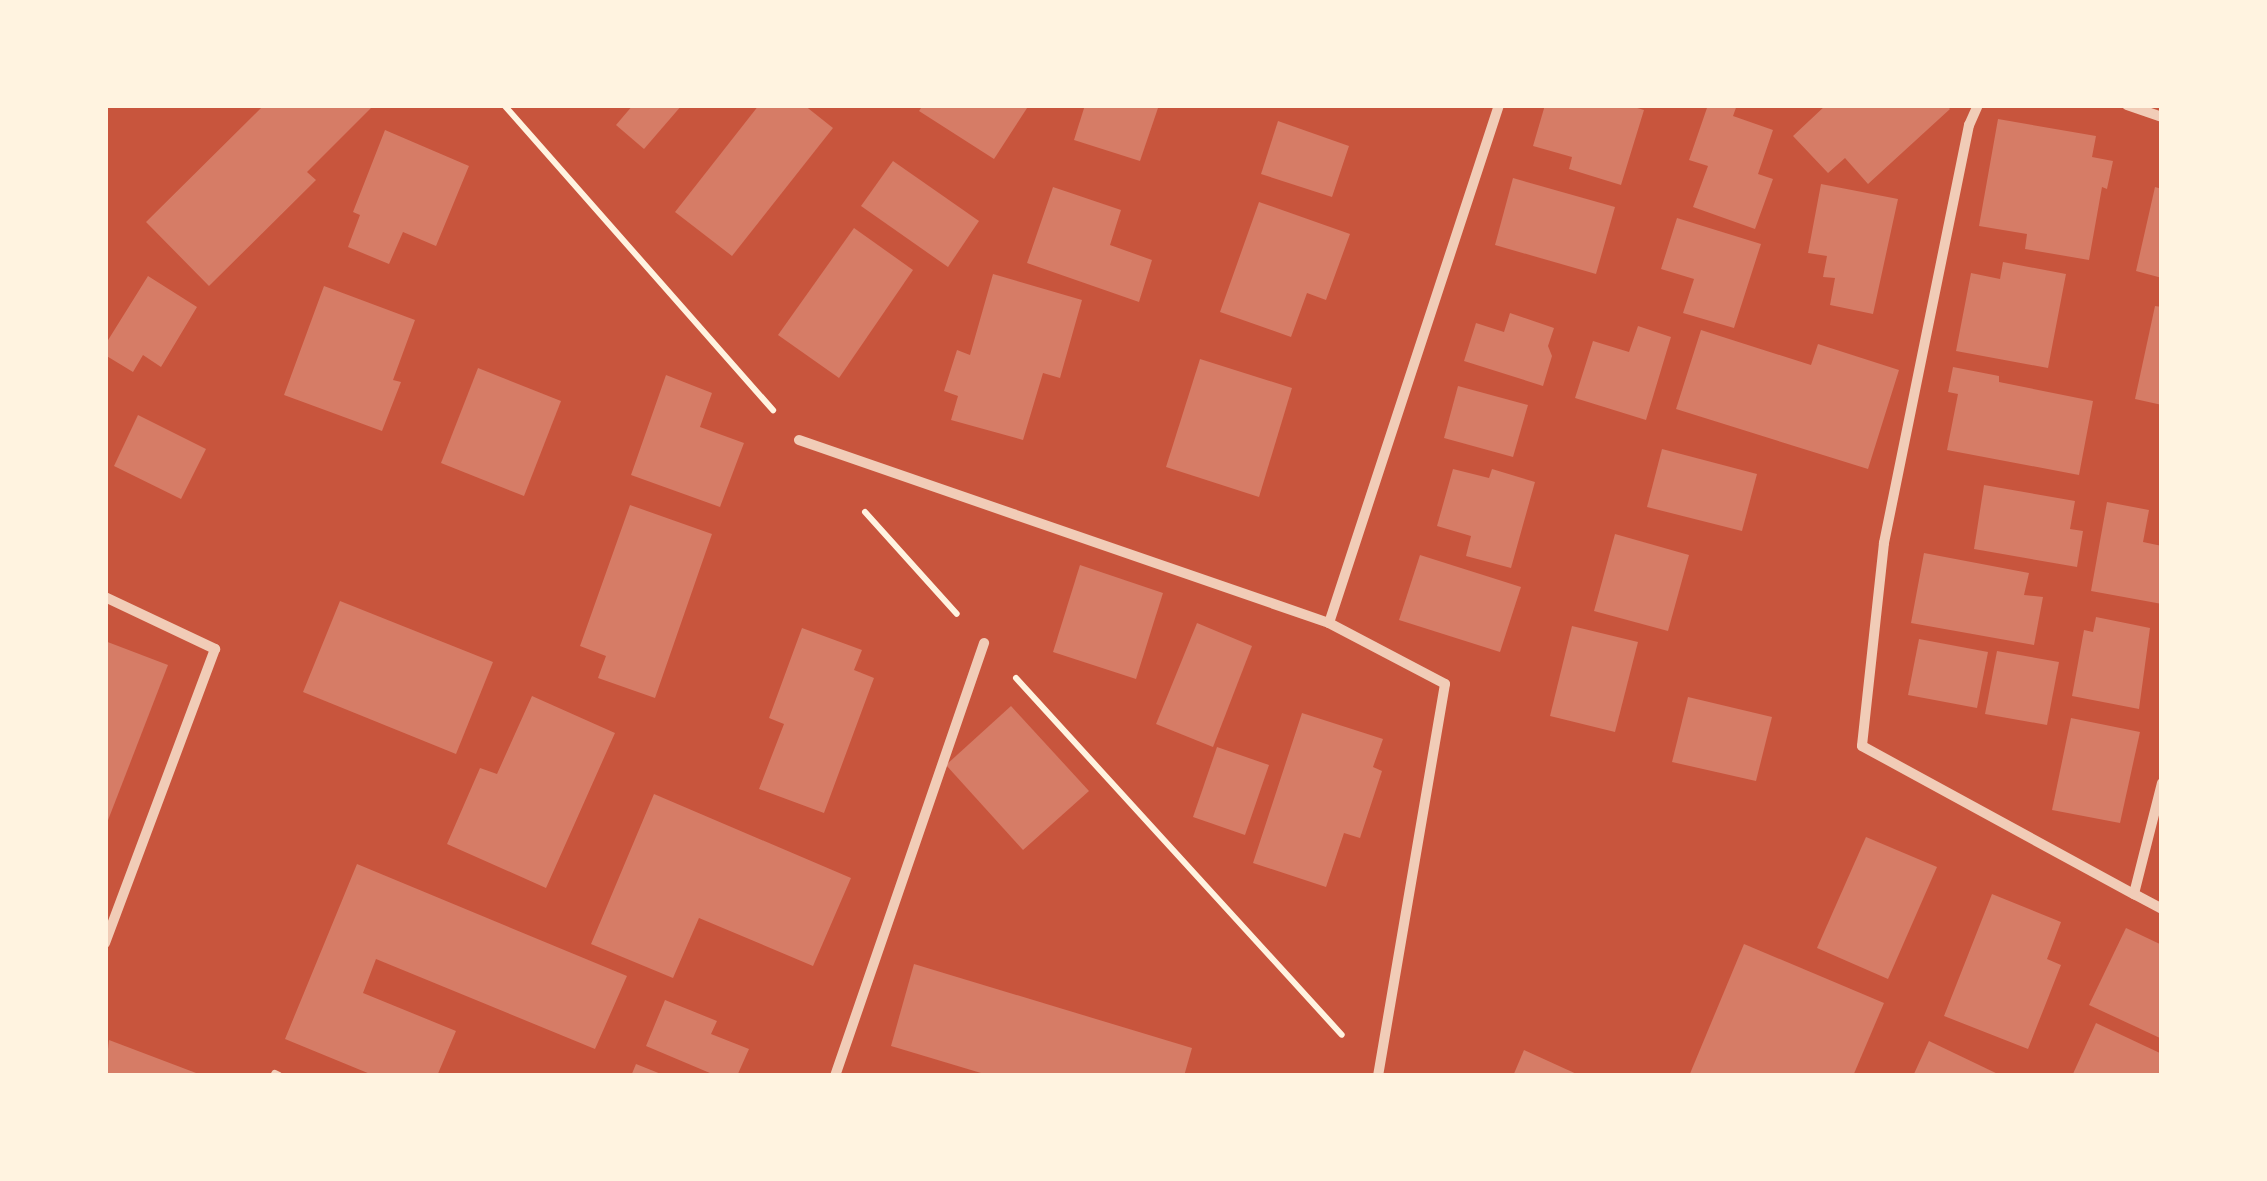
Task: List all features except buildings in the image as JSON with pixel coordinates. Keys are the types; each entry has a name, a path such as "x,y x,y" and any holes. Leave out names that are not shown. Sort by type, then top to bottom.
{"street":[{"path":"1329,623 1499,105"},
{"path":"1978,105 1970,125 1884,542 1862,746 2162,909"},
{"path":"2127,105 2162,117"},
{"path":"800,440 1329,623 1445,684 1378,1075"},
{"path":"105,597 216,649 105,943"},
{"path":"835,1076 984,643"},
{"path":"2134,894 2162,783"}],"path":[{"path":"504,105 800,440"},
{"path":"852,498 1378,1075"}]}
